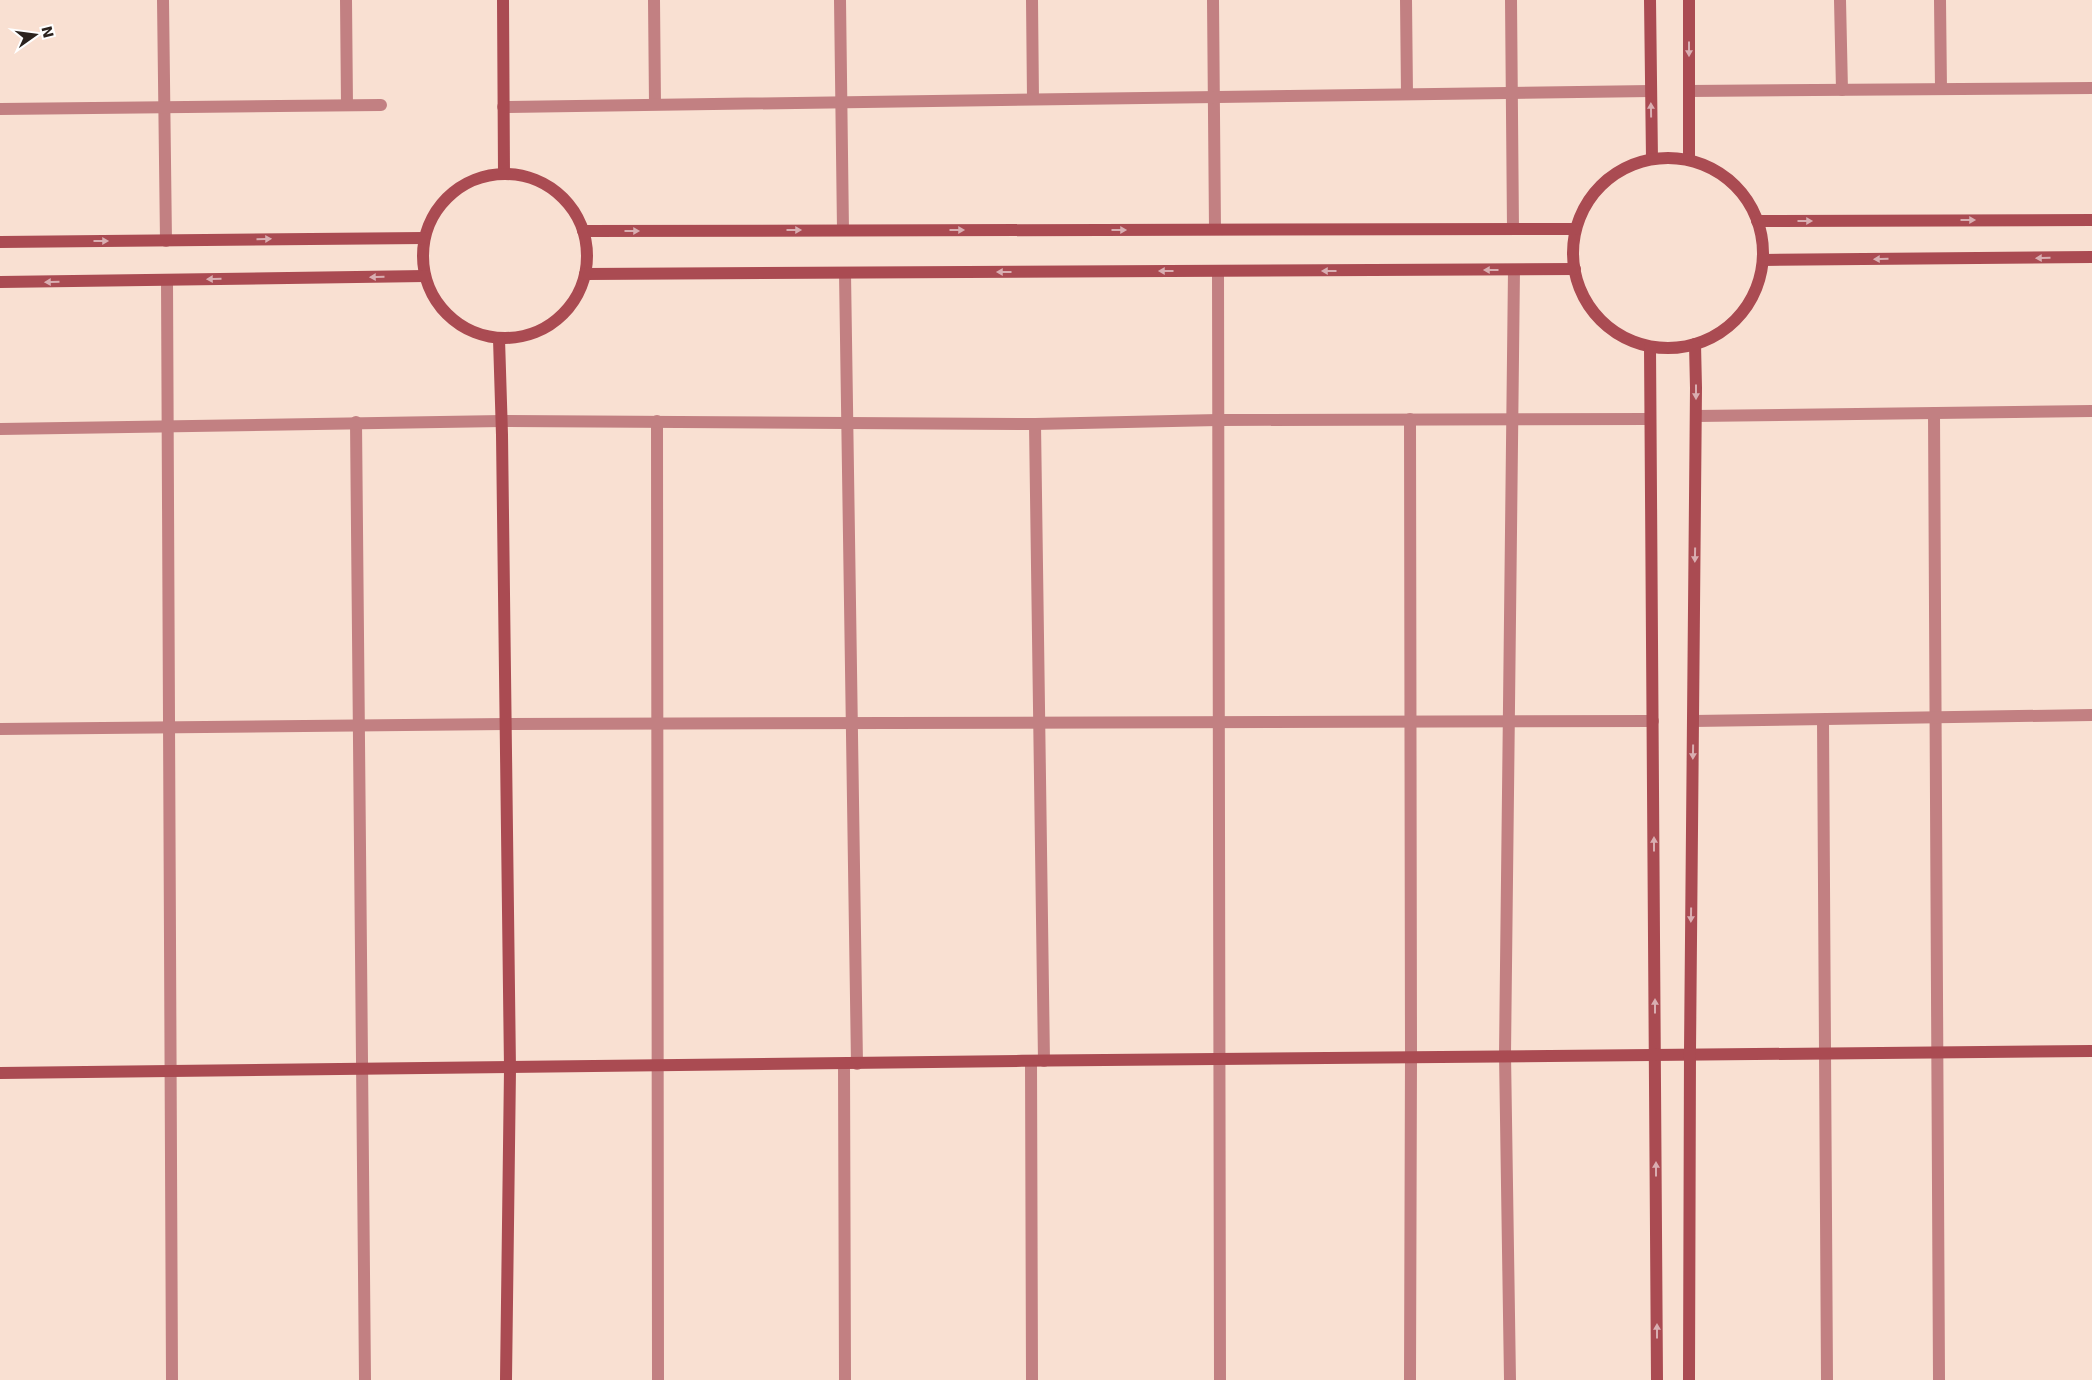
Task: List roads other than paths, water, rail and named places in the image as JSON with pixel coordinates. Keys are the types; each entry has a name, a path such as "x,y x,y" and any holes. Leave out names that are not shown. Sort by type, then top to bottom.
{"street":[{"path":"164,0 166,240"},
{"path":"346,0 347,105"},
{"path":"503,0 504,173"},
{"path":"654,0 655,104"},
{"path":"840,0 843,230"},
{"path":"1032,0 1033,99"},
{"path":"1213,0 1215,229"},
{"path":"1406,0 1407,94"},
{"path":"1511,0 1513,229"},
{"path":"1650,0 1652,159"},
{"path":"1689,0 1690,160"},
{"path":"1840,0 1842,90"},
{"path":"1940,0 1941,89"},
{"path":"1689,91 2092,88"},
{"path":"503,106 1651,91"},
{"path":"0,110 381,105"},
{"path":"1652,159 1690,160 1714,170 1736,186 1751,208 1761,233 1763,260 1756,291 1738,319 1712,338 1682,348 1650,348 1620,336 1595,316 1579,288 1572,256 1575,229 1586,204 1603,183 1625,167 1652,159"},
{"path":"504,173 522,175 543,182 561,195 574,211 583,231 587,252 585,274 578,294 566,312 550,326 530,335 499,339 467,330 449,317 435,300 422,260 424,238 431,218 443,200 460,186 480,177 504,173"},
{"path":"1756,221 2092,220"},
{"path":"583,231 1575,229"},
{"path":"0,242 424,238"},
{"path":"1763,260 2092,257"},
{"path":"585,274 1575,269"},
{"path":"1510,1380 1505,1054 1514,270"},
{"path":"1218,271 1220,1380"},
{"path":"845,273 852,723 846,1380"},
{"path":"0,282 426,276"},
{"path":"167,280 172,1380"},
{"path":"499,339 502,421 510,1069 506,1380"},
{"path":"1689,1380 1695,344"},
{"path":"1650,348 1657,1380"},
{"path":"1696,416 2092,411"},
{"path":"1934,413 1939,1380"},
{"path":"1410,419 1410,1380"},
{"path":"0,429 502,421 1035,424 1218,420 1650,419"},
{"path":"657,421 658,1380"},
{"path":"356,422 365,1380"},
{"path":"1035,424 1044,1061"},
{"path":"1693,721 2092,715"},
{"path":"1823,720 1827,1380"},
{"path":"0,729 506,724 1653,721"},
{"path":"0,1074 510,1069 1690,1051 2092,1050"},
{"path":"1031,1061 1032,1380"}]}
